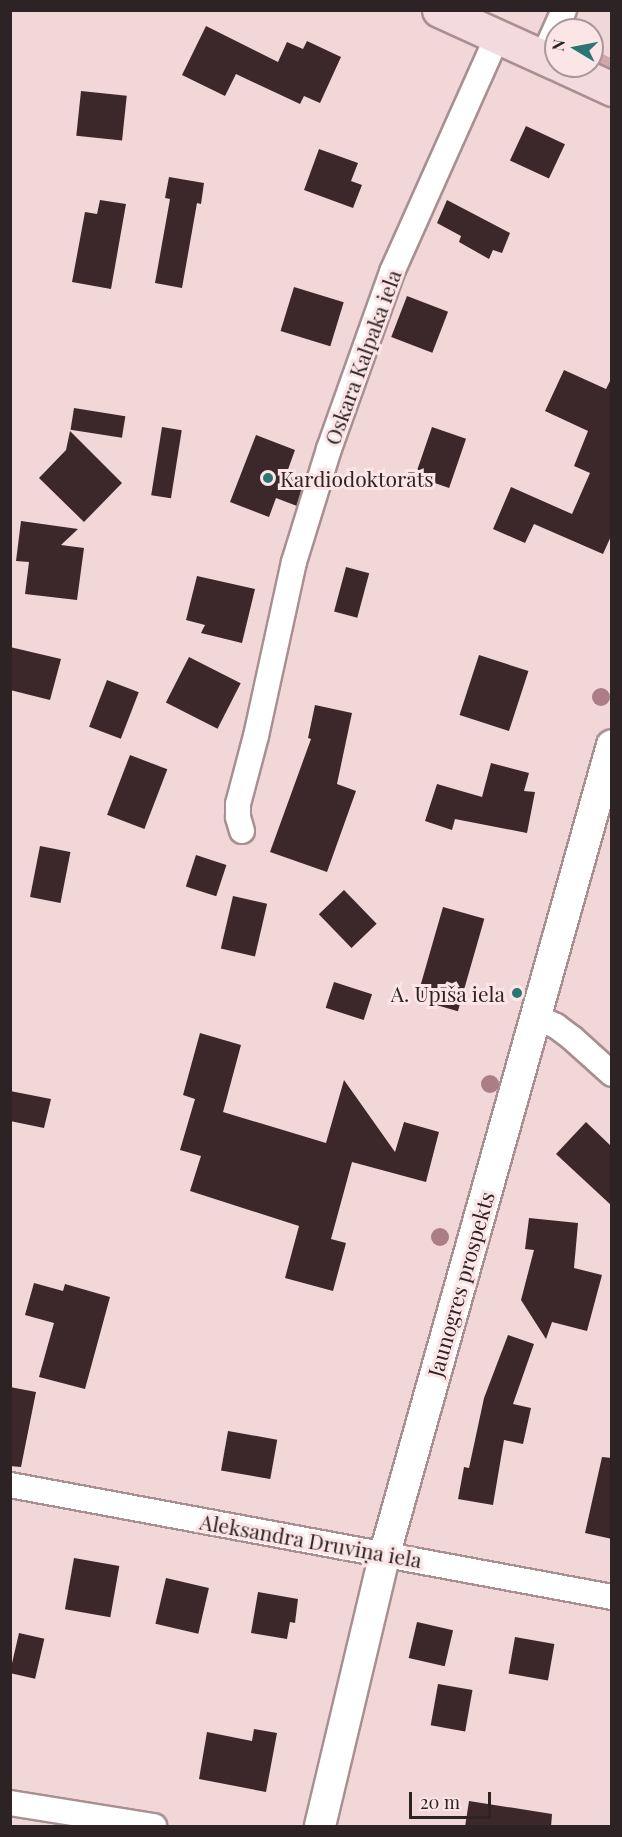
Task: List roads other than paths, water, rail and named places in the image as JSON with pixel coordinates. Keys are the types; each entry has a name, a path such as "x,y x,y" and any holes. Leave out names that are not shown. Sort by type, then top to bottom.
{"main road":[{"path":"439,10 544,58"},
{"path":"588,78 612,89"}],"street":[{"name":"Oskara Kalpaka iela","path":"242,831 237,804 256,736 294,562 329,448 392,272 497,37"},
{"name":"Jaunogres prospekts","path":"320,1827 385,1553 612,745"},
{"path":"536,1017 556,1026 612,1074"},
{"name":"Aleksandra Druviņa iela","path":"10,1485 612,1597"},
{"path":"10,1803 154,1827"}],"place":[{"name":"Kardiodoktorāts","path":"268,478"},
{"name":"A. Upīša iela","path":"517,993"}]}
